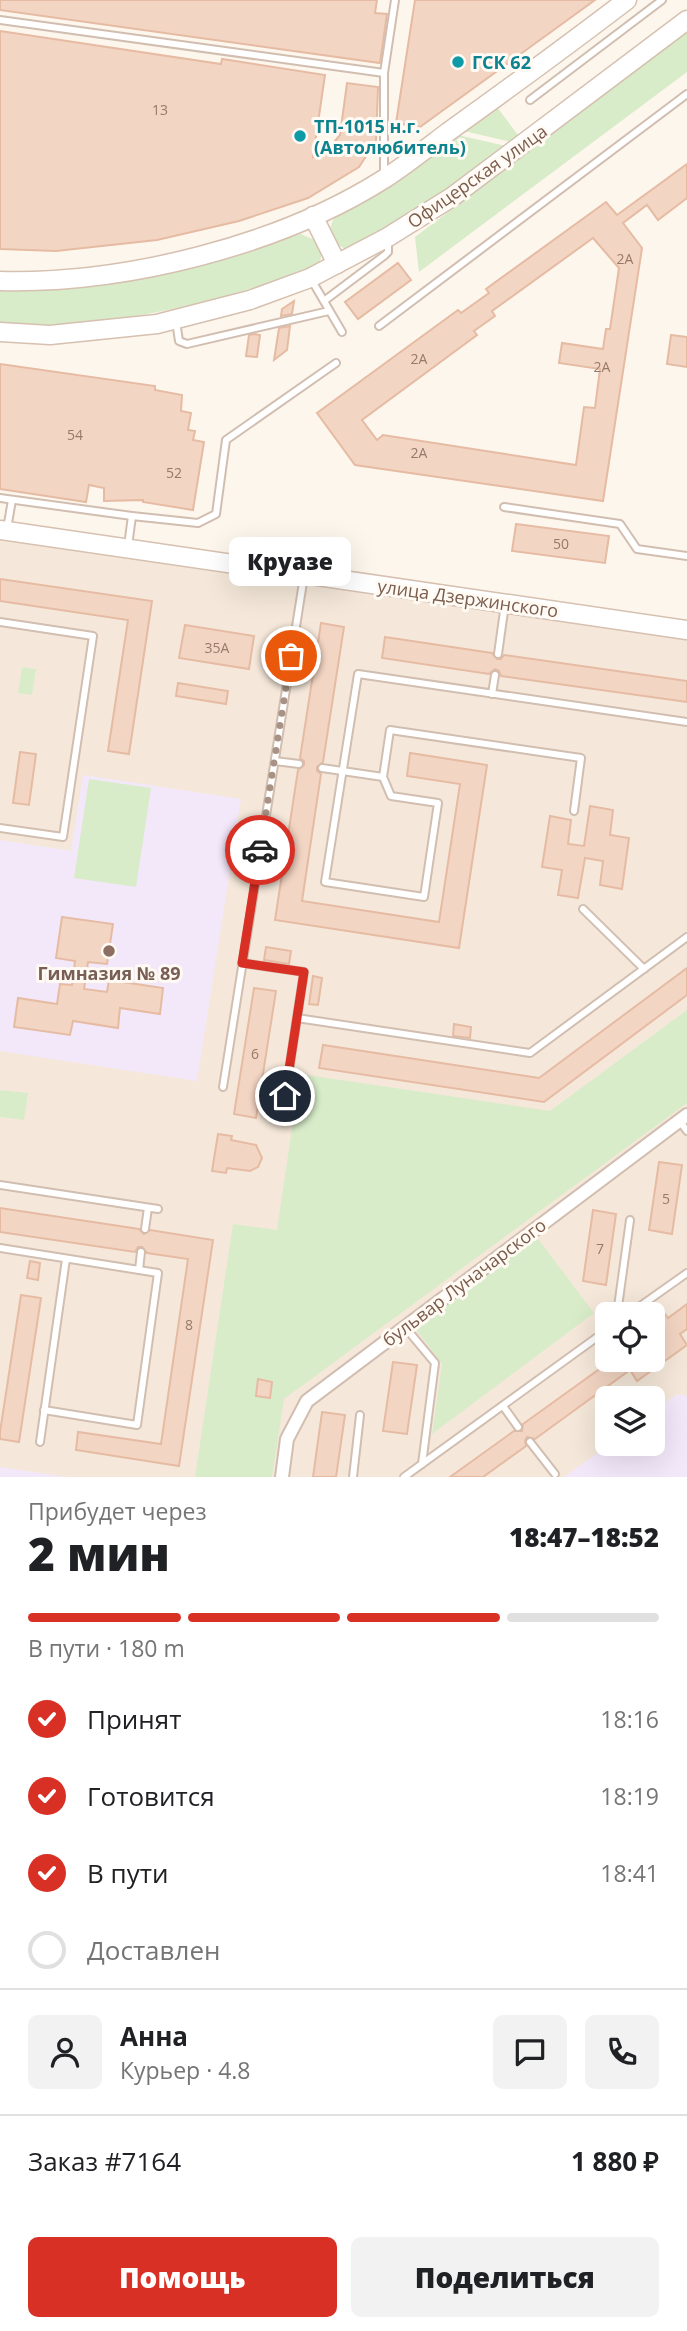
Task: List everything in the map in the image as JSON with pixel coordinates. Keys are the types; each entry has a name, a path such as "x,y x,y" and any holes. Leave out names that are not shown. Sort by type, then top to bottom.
{"main road":[{"path":"0,281 38,282 145,268 214,252 286,229 384,179 616,3"},
{"name":"Офицерская улица","path":"0,332 50,335 157,324 250,300 310,278 388,237 452,197 687,20"},
{"path":"313,216 337,264"},
{"name":"улица Дзержинского","path":"4,530 687,630"}],"street":[{"name":"бульвар Луначарского","path":"282,1477 287,1438 307,1401 684,1122"}],"lane":[{"path":"384,179 384,73 395,0"},
{"path":"530,100 662,0"},
{"path":"0,20 384,73"},
{"path":"379,326 687,93"},
{"path":"324,301 385,255 388,252 388,237"},
{"path":"310,278 342,332"},
{"path":"175,319 179,341 187,344 329,311"},
{"path":"0,498 198,523 216,514 226,440 336,363"},
{"path":"4,530 12,500"},
{"path":"505,507 620,524 637,549 687,556"},
{"path":"128,548 132,516"},
{"path":"223,1087 304,574"},
{"path":"498,654 505,603"},
{"path":"0,622 93,636 63,837 0,828"},
{"path":"574,811 581,758 390,730 383,777 391,796 438,803 424,897 325,882 358,674 687,722"},
{"path":"492,694 495,675"},
{"path":"275,761 299,764"},
{"path":"322,768 383,777"},
{"path":"583,909 644,969"},
{"path":"297,1018 530,1053 687,937"},
{"path":"242,963 304,972 285,1096"},
{"path":"0,1185 158,1209"},
{"path":"145,1230 148,1208"},
{"path":"619,1302 630,1220"},
{"path":"0,1248 158,1273 137,1425 44,1410"},
{"path":"139,1270 141,1252"},
{"path":"40,1442 66,1259"},
{"path":"646,1302 687,1273"},
{"path":"405,1326 435,1363 422,1464"},
{"path":"404,1477 595,1339"},
{"path":"503,1406 518,1427"},
{"path":"354,1477 360,1415"},
{"path":"530,1443 555,1474"}],"shaded area":[{"path":"0,539 687,639 687,1477 0,1477"},
{"name":"Гимназия № 89","path":"83,775 241,799 197,1081 0,1051 0,840 71,851"},
{"path":"677,1394 687,1396 687,1477 564,1477 595,1455 665,1456 665,1403"},
{"path":"0,1467 67,1477 0,1477"}],"green space":[{"path":"687,32 687,72 419,272 415,237"},
{"path":"497,107 521,139 515,143 464,131"},
{"path":"458,135 510,147 383,233 350,250 335,241 331,226 337,215"},
{"path":"301,234 317,241 322,252 319,266 240,292 123,318 83,323 0,325 0,285 150,276 193,267"},
{"path":"22,667 36,669 32,695 18,693"},
{"path":"89,779 151,788 136,887 74,878"},
{"path":"687,1010 687,1103 284,1399 272,1477 195,1477 233,1224 277,1230 300,1074 550,1111"},
{"path":"0,1090 28,1093 24,1120 0,1117"},
{"path":"536,1236 594,1313 432,1434 442,1364 414,1327"}],"building":[{"path":"0,0 377,0 375,13 387,14 380,63 0,10"},
{"name":"ГСК 62","path":"415,0 595,0 420,127 396,123"},
{"path":"0,31 221,64 222,59 325,75 313,157 331,146 340,135 347,83 378,87 376,141 359,167 308,198 239,221 157,240 56,251 0,249"},
{"path":"687,164 687,198 658,220 647,205 623,223 642,248 603,501 355,465 317,413 458,310 461,313 489,293 486,289 606,202 617,215","holes":["593,238 619,268 610,329 606,329 603,349 562,343 559,363 600,369 595,408 584,407 576,465 383,435 377,440 362,420 477,335 474,331 495,316 492,311"]},
{"path":"398,263 411,280 358,319 345,302"},
{"path":"294,301 292,314 281,316 282,309"},
{"path":"290,326 287,350 274,360 279,328"},
{"path":"249,335 260,335 257,357 246,356"},
{"path":"671,335 687,337 687,367 667,364"},
{"path":"0,364 155,386 155,390 182,395 181,411 191,413 188,430 195,431 193,440 204,442 193,510 143,500 104,501 104,488 89,485 86,502 0,489"},
{"path":"516,524 609,536 605,563 512,551"},
{"path":"0,579 152,601 129,754 108,751 128,620 0,601"},
{"path":"321,623 344,627 323,762 317,767 321,774 302,901 439,922 460,784 407,776 410,753 487,765 459,948 275,920 298,770 304,765 300,758"},
{"path":"185,625 254,636 249,669 179,658"},
{"path":"385,637 492,653 497,659 504,655 687,681 687,702 501,676 495,669 489,674 382,658"},
{"path":"178,683 228,691 226,704 176,696"},
{"path":"20,752 36,754 29,805 13,803"},
{"path":"590,806 613,810 610,835 629,838 622,889 600,885 603,861 585,858 578,898 558,895 562,870 542,867 550,816 571,820 568,844 584,846"},
{"path":"62,917 113,924 107,964 88,962 84,989 107,992 109,980 163,988 160,1014 120,1008 118,1028 73,1021 70,1035 14,1027 18,998 57,1004 60,984 72,985 75,961 56,958"},
{"path":"266,947 291,951 289,964 264,960"},
{"path":"687,968 687,995 544,1102 319,1068 323,1045 539,1078"},
{"path":"313,976 322,978 318,1005 309,1004"},
{"path":"254,988 276,991 256,1118 234,1114"},
{"path":"454,1024 471,1027 470,1038 453,1036"},
{"path":"218,1134 232,1136 231,1140 256,1145 262,1158 258,1167 250,1171 227,1168 226,1173 212,1171"},
{"path":"659,1162 682,1165 672,1234 649,1230"},
{"path":"0,1208 139,1229 144,1234 150,1230 213,1240 179,1466 76,1450 78,1432 161,1444 188,1259 147,1253 142,1247 138,1247 135,1252 0,1232"},
{"path":"593,1210 616,1214 606,1285 583,1281"},
{"path":"30,1261 40,1263 38,1280 27,1278"},
{"path":"21,1295 41,1298 19,1442 0,1439 0,1432"},
{"path":"687,1304 687,1329 680,1334 687,1345 665,1361 665,1314 668,1318"},
{"path":"393,1362 417,1365 407,1434 383,1431"},
{"path":"595,1372 627,1372 608,1386 595,1386 595,1395 535,1439 527,1437 526,1446 483,1477 450,1477 514,1431 522,1431 523,1424"},
{"path":"631,1372 650,1372 637,1381"},
{"path":"258,1379 272,1382 270,1398 256,1396"},
{"path":"322,1412 345,1415 336,1477 313,1477"}],"way so far":[{"path":"260,850 291,656"}],"place":[{"name":"ГСК 62","path":"458,62"},
{"name":"ТП-1015 н.г. (Автолюбитель)","path":"300,136"},
{"name":"Круазе","path":"291,656"},
{"name":"Гимназия № 89","path":"109,951"}],"route":[{"path":"260,850 242,963 304,972 285,1096"}]}
